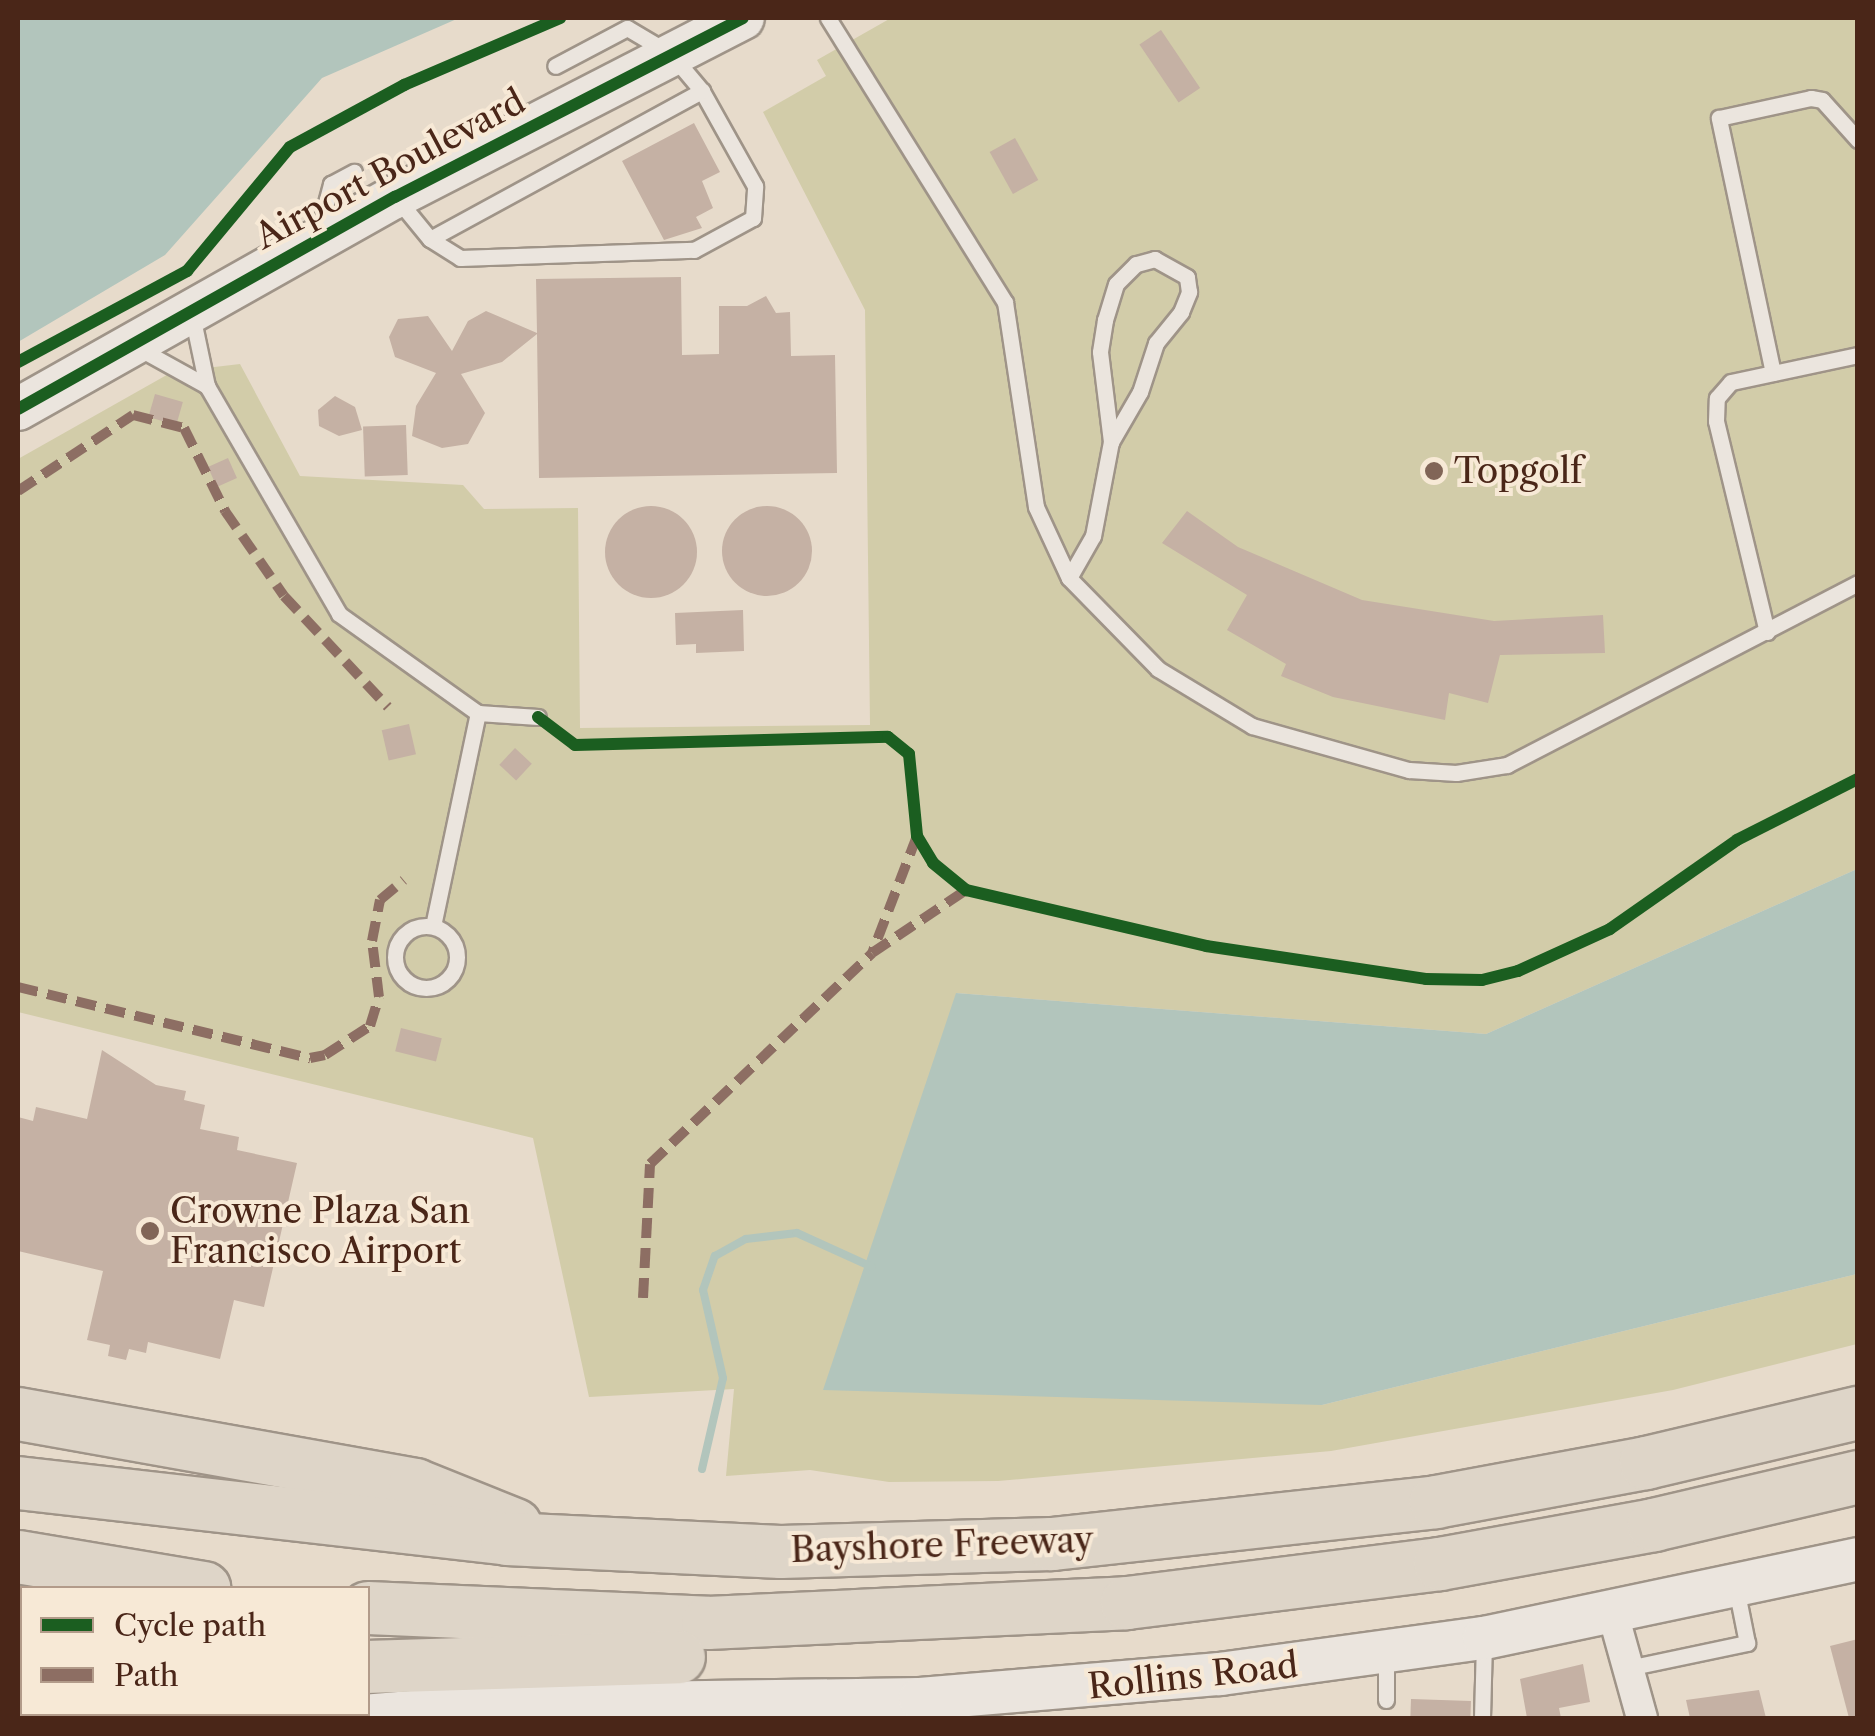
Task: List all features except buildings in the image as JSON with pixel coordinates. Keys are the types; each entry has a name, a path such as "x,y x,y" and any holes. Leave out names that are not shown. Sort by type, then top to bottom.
{"highway":[{"name":"Bayshore Freeway","path":"18,1483 259,1516 558,1542 781,1552 1052,1544 1331,1518 1542,1484 1855,1413"},
{"path":"18,1414 414,1485 558,1542"},
{"name":"Bayshore Freeway","path":"370,1608 603,1622 814,1622 1126,1603 1440,1564 1654,1525 1858,1477"},
{"path":"18,1557 192,1586"},
{"path":"370,1668 966,1648 1266,1622 1440,1564"}],"street":[{"name":"Airport Boulevard","path":"18,409 395,197 743,18"},
{"name":"Rollins Road","path":"339,1718 1025,1702 1386,1655 1613,1614 1858,1558"},
{"path":"1613,1614 1642,1718"}],"lane":[{"path":"828,18 1005,302 1036,507 1069,578 1114,630 1197,696 1252,726 1409,770 1456,773 1544,752 1858,583"},
{"path":"395,197 447,255 486,259 694,250 721,240 753,218 758,197 702,91 671,54 627,28 555,66"},
{"path":"430,239 702,91"},
{"path":"1773,373 1718,118 1811,98 1822,100 1858,140"},
{"path":"316,241 331,184 354,172"},
{"path":"1069,578 1093,536 1112,442 1140,392 1156,343 1182,312 1188,292 1187,277 1155,259 1136,264 1116,284 1105,320 1100,352 1112,442"},
{"path":"191,312 206,386 339,614 478,713 538,717"},
{"path":"132,345 206,386"},
{"path":"1767,632 1716,421 1716,398 1731,382 1858,354"},
{"path":"433,926 478,713"},
{"path":"433,926 454,943 457,963 442,984 421,988 398,972 395,953 405,934 433,926"},
{"path":"1628,1668 1747,1644 1736,1588"},
{"path":"1482,1718 1484,1638"},
{"path":"1386,1655 1386,1700"}],"shaded area":[{"path":"18,18 459,18 322,78 165,255 18,342"},
{"path":"891,18 1857,18 1857,869 1486,1034 956,993 1322,1405 1857,1274 1857,1344 1673,1390 1331,1451 998,1481 889,1482 810,1470 726,1476 734,1389 589,1397 533,1138 18,1012 18,459 172,372 240,364 300,476 463,485 484,509 578,508 580,728 870,725 865,310 763,112 826,76 817,60"},
{"path":"1857,869 1857,1274 1322,1405 823,1390 956,993 1486,1034"}],"waterway":[{"path":"702,1469 723,1378 703,1290 715,1256 746,1239 797,1233 872,1267"}],"marked path":[{"path":"18,491 133,415 184,428 225,511 284,596 388,707"},
{"path":"917,836 872,953 966,890"},
{"path":"18,987 310,1058 325,1055 370,1026 379,997 372,941 380,900 404,880"},
{"path":"643,1298 650,1164 872,953"}],"cycle path":[{"path":"18,362 187,271 290,147 404,85 560,18"},
{"path":"18,409 395,197 743,18"},
{"path":"538,717 575,745 888,737 909,754 917,836 933,863 966,890 1206,946 1426,979 1482,980 1518,971 1610,929 1737,840 1858,779"}],"place":[{"name":"Topgolf","path":"1434,471"},
{"name":"Crowne Plaza San Francisco Airport","path":"150,1231"}]}
